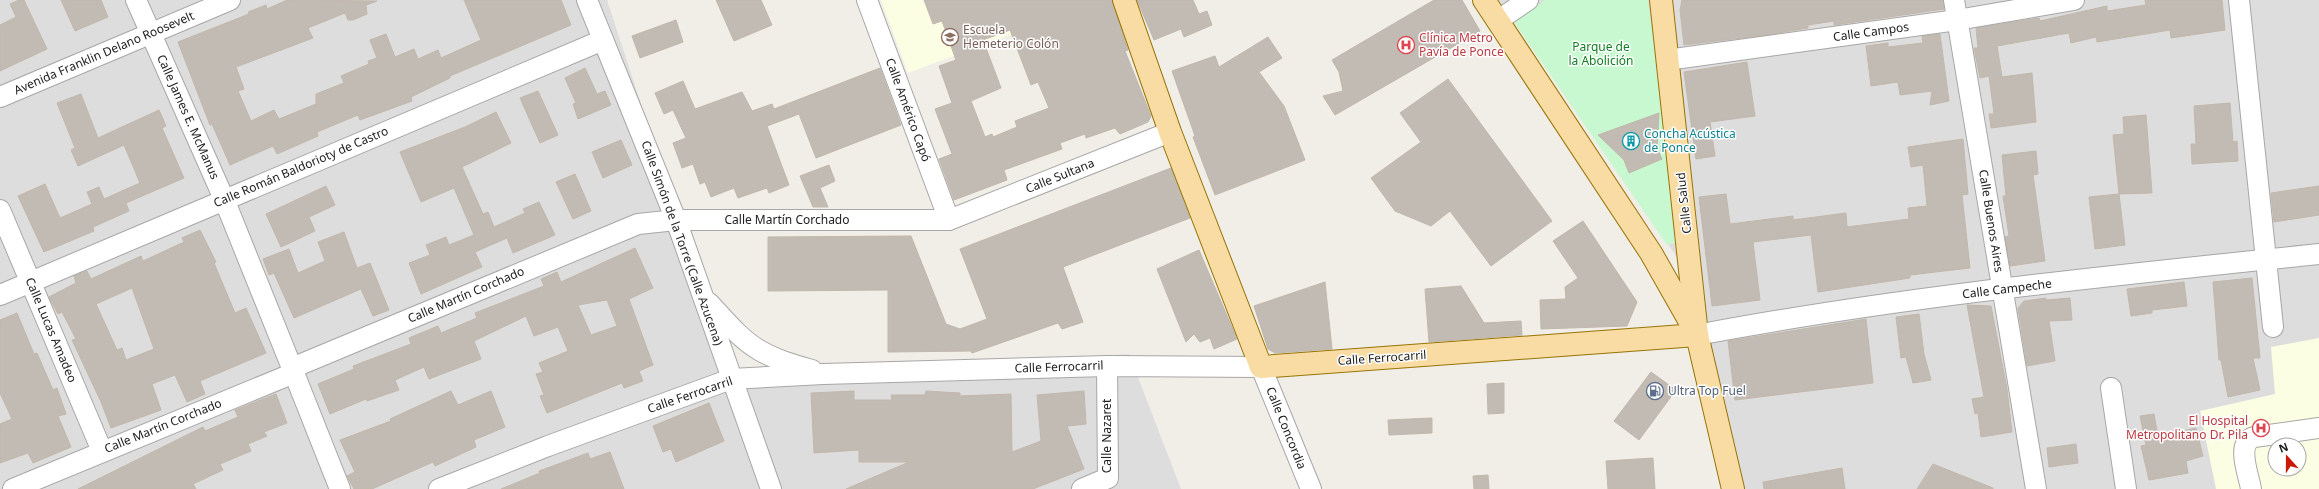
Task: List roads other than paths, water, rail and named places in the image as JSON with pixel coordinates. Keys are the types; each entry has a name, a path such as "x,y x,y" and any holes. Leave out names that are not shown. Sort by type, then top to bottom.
{"main road":[{"path":"1124,0 1170,132 1261,367"},
{"path":"1484,0 1651,253 1697,335 1733,489"},
{"name":"Calle Salud","path":"1661,0 1683,192 1697,335"},
{"name":"Calle Ferrocarril","path":"1261,367 1697,335"}],"street":[{"name":"Calle James E. McManus","path":"136,0 224,199 340,489"},
{"name":"Avenida Franklin Delano Roosevelt","path":"0,97 230,0"},
{"name":"Calle Simón de la Torre (Calle Azucena)","path":"587,0 676,220 731,380 771,489"},
{"name":"Calle Américo Capó","path":"867,0 949,220"},
{"path":"1498,21 1528,0"},
{"name":"Calle Buenos Aires","path":"1954,0 2036,489"},
{"name":"Calle Campos","path":"1667,60 1957,20 2074,0"},
{"path":"2238,0 2273,327"},
{"name":"Calle Román Baldorioty de Castro","path":"0,295 603,40"},
{"name":"Calle Sultana","path":"949,220 1170,132"},
{"name":"Calle Lucas Amadeo","path":"0,210 102,450"},
{"name":"Calle Martín Corchado","path":"13,489 638,224 676,220 949,220"},
{"name":"Calle Campeche","path":"1697,335 1772,321 2002,289 2319,254"},
{"path":"704,299 738,333 758,350 778,360 823,374"},
{"name":"Calle Ferrocarril","path":"439,489 548,446 731,380 823,374 1107,366 1261,367"},
{"name":"Calle Nazaret","path":"1082,489 1108,478 1107,366"},
{"name":"Calle Concordia","path":"1261,367 1311,489"},
{"path":"2111,388 2126,489"},
{"path":"2251,489 2244,448 2248,441 2254,437 2319,428"}],"place":[{"name":"Escuela Hemeterio Colón","path":"950,37"},
{"name":"Clínica Metro Pavía de Ponce","path":"1406,45"},
{"name":"Concha Acústica de Ponce","path":"1631,141"},
{"name":"Ultra Top Fuel","path":"1655,391"},
{"name":"El Hospital Metropolitano Dr. Pila","path":"2261,428"}],"park label":[{"name":"Parque de la Abolición","path":"1601,54"}]}
